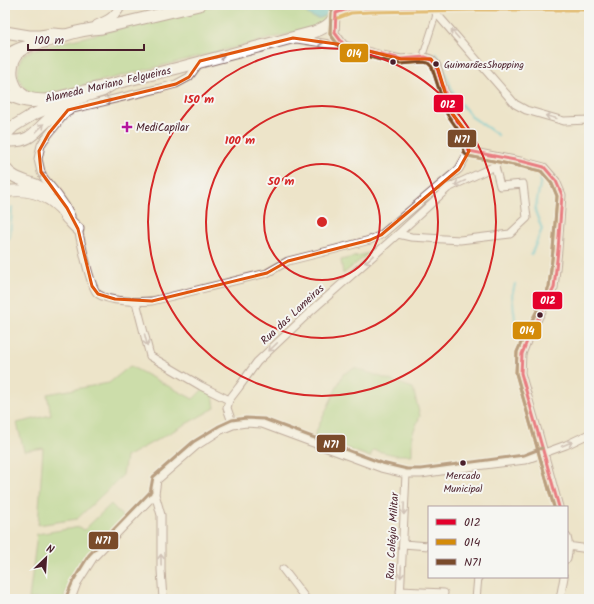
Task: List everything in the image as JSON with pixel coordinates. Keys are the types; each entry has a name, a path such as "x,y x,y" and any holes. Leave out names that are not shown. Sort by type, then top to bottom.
{"main road":[{"path":"87,30 110,20 121,5"},
{"path":"5,57 17,49 49,41 65,35 102,28 198,5"},
{"path":"337,9 370,7 435,9 475,5 589,5"},
{"name":"Alameda Mariano Felgueiras","path":"28,46 19,52 13,63 13,81 19,91 27,98 46,100 314,32 326,27 330,23 337,9"},
{"path":"5,32 29,36 53,34 65,35"},
{"path":"68,110 48,120 29,138 18,141 7,140 14,126 32,116 53,106 102,91 113,84"},
{"path":"5,94 30,102 46,100"},
{"path":"5,168 13,176 49,192 67,208"},
{"path":"5,192 30,192 48,198 62,210 67,218 78,229"}],"street":[{"path":"337,9 335,33 344,45"},
{"path":"424,52 435,18 435,9"},
{"path":"435,9 515,104 526,110 564,121 589,120"},
{"path":"200,61 189,77 176,84 68,110 44,140 39,151 38,158 41,172 67,208 78,229 90,278 95,291 104,297 136,302 152,301 267,272 288,260 370,240 381,235 459,169 469,151 466,132 451,112 438,69 436,64 431,59 425,57 401,58 382,55 344,45 292,38"},
{"path":"469,151 544,167 556,180 562,195 554,288 529,336 522,354 521,373 559,506"},
{"path":"398,234 411,237 460,240 510,234 527,218 523,184 500,186 495,166 500,157"},
{"name":"Rua das Lameiras","path":"229,400 257,362 332,292 448,188 495,166"},
{"path":"136,302 150,356 201,386 229,400 227,408 233,425"},
{"path":"163,599 160,514 154,494 157,480 196,446 221,430 233,425 246,423 262,424 381,468 406,474 421,474 525,460 589,434"},
{"name":"Rua Colégio Militar","path":"400,599 406,474"},
{"path":"71,599 77,583 93,558 154,494"},
{"path":"403,544 428,546"},
{"path":"568,546 589,550"},
{"path":"283,570 306,599"},
{"path":"476,599 478,578"},
{"path":"560,599 564,578"},
{"path":"400,591 444,593"}],"highlighted area":[{"path":"293,38 344,45 401,59 431,59 438,69 451,112 466,132 469,151 459,169 381,235 370,240 288,261 267,273 152,301 115,299 98,294 92,286 78,229 67,208 41,172 39,151 49,133 68,110 176,84 189,77 200,61"}],"green space":[{"path":"218,5 331,5 331,10 326,20 313,28 49,94 37,95 30,93 18,78 23,56 35,49"},
{"path":"369,253 343,274 341,260"},
{"path":"130,366 193,399 202,390 213,394 215,408 126,457 123,475 77,519 38,525 43,448 24,451 17,423 51,415 47,394 109,383"},
{"path":"355,368 413,388 420,416 412,435 412,455 395,455 373,450 370,457 314,436 343,374"},
{"path":"111,504 125,519 83,562 63,599 29,599 37,534 80,527 84,530"}],"water":[{"path":"303,5 331,5 326,15 317,18 308,15"}],"waterway":[{"path":"436,53 441,61 456,98 472,117 498,135"},
{"path":"531,255 542,229 535,211 541,179"},
{"path":"5,245 10,236 12,207"},
{"path":"515,284 512,295 517,336"}],"transit line":[{"name":"N71","path":"344,5 333,9 331,13 330,34 341,49 400,64 428,63 432,67 447,114 461,134 465,154 468,156 541,171 552,184 557,196 549,287 517,352 516,373 554,506"},
{"name":"012","path":"336,13 350,8 370,7 589,5"},
{"name":"014","path":"338,18 351,13 370,12 589,10"},
{"name":"014","path":"331,13 330,34 342,50 400,64 424,62 428,63 432,67 447,114 461,134 464,152"},
{"name":"012","path":"336,13 335,33 344,45 401,59 425,57 431,59 436,64 451,112 466,132 469,151"},
{"name":"012","path":"469,151 544,167 556,181 562,195 554,288 529,336 522,354 521,373 559,506"},
{"name":"014","path":"468,156 541,171 552,184 557,196 549,287 517,352 516,373 554,506"},
{"name":"N71","path":"150,493 153,477 193,442 232,420 246,418 264,419 382,463 407,469 421,469 524,455 542,448"},
{"name":"N71","path":"66,597 73,581 89,555 151,491"}],"place":[{"name":"GuimarãesShopping","path":"436,64"},
{"name":"MediCapilar","path":"127,127"},
{"name":"Mercado Municipal","path":"463,463"}]}
